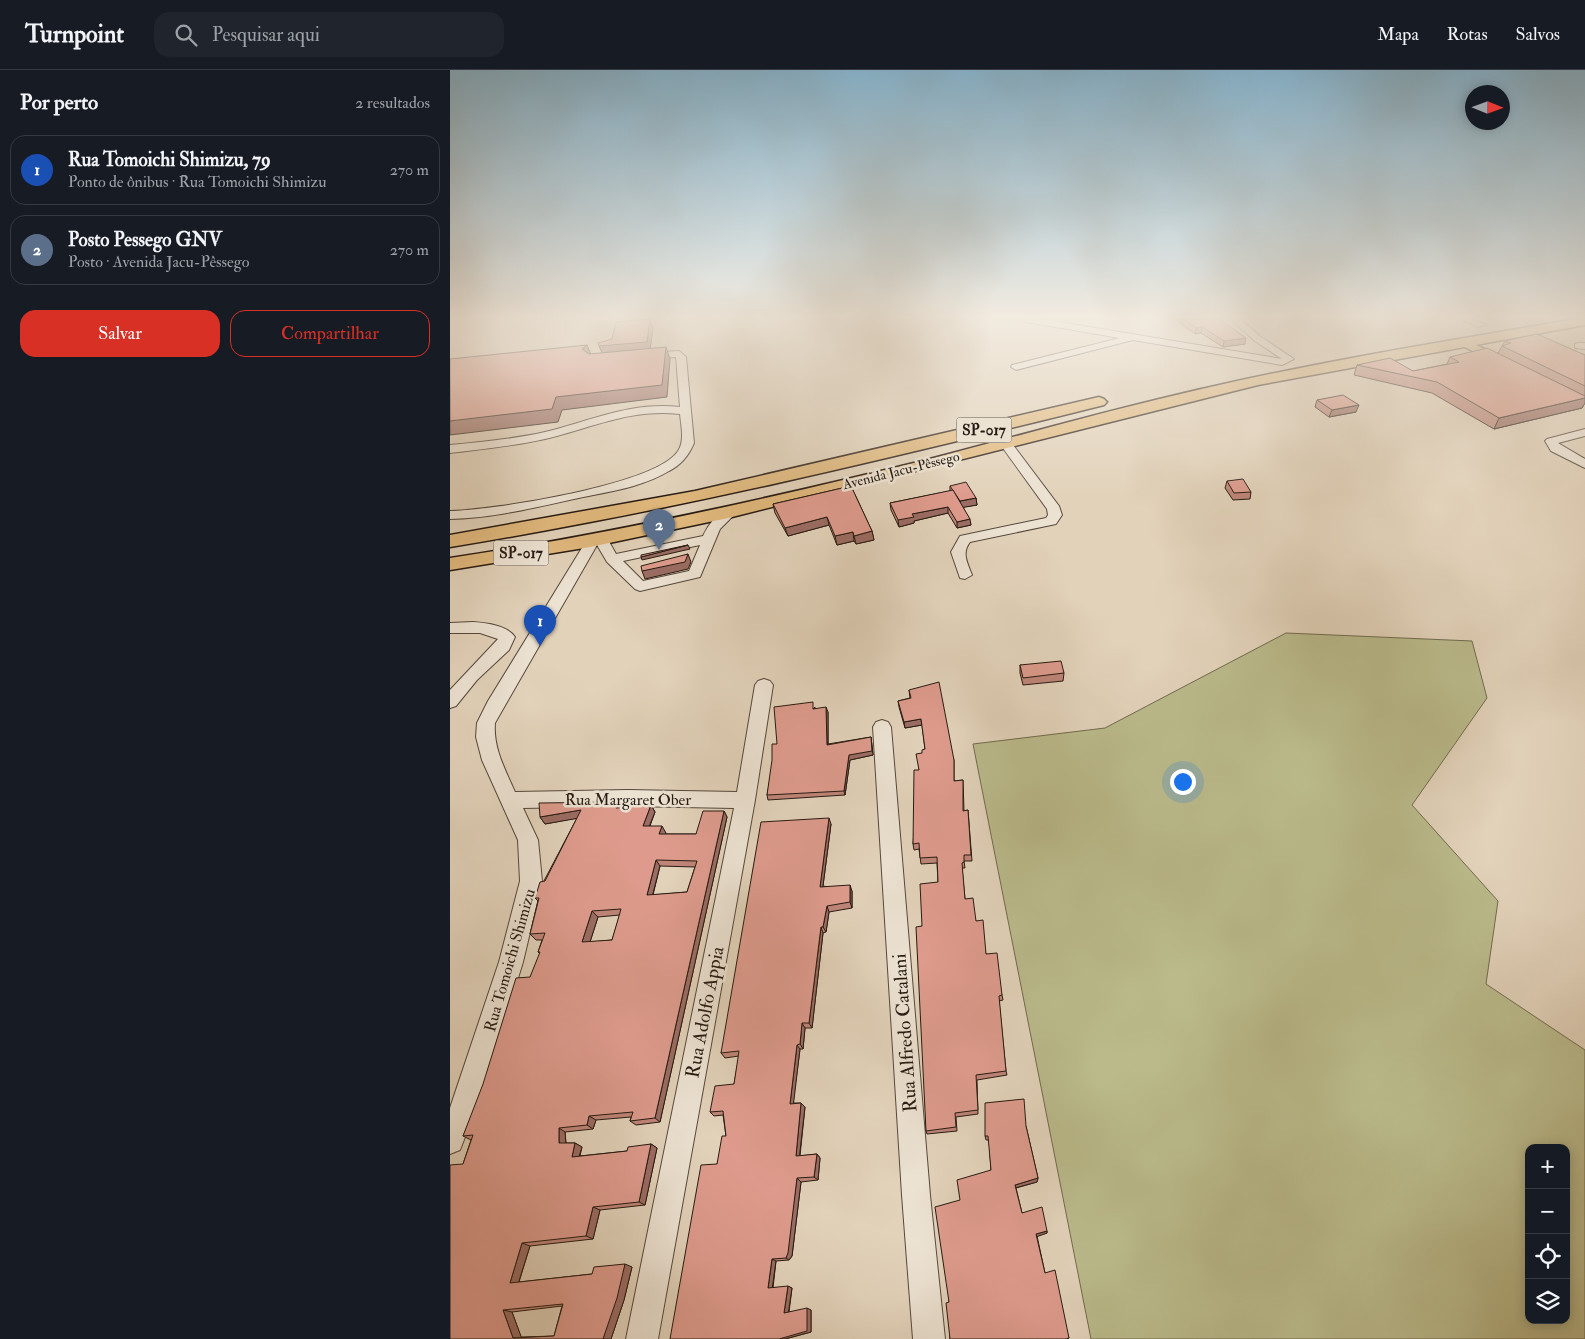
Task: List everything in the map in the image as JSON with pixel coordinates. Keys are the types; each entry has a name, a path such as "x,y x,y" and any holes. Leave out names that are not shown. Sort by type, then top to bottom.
{"highway":[{"path":"1170,384 1199,378"},
{"name":"Avenida Jacu-Pêssego","path":"450,564 597,540 731,511 1006,444 1152,405 1278,378"},
{"name":"Avenida Jacu-Pêssego","path":"450,541 541,528 601,516 852,461 1114,398"},
{"path":"541,528 565,530 597,540 617,521 830,473 852,461"},
{"path":"636,532 626,527 632,522 761,493 784,484"},
{"path":"450,556 543,542 553,536 552,531 541,528"}],"street":[{"path":"450,515 480,515 594,491 649,477 661,472 686,450 688,443 682,378"},
{"path":"450,449 544,436 640,408 684,411"},
{"path":"1585,432 1551,441 1551,444 1585,464"},
{"path":"965,575 956,554 958,546 965,539 1051,521 1055,515 1054,509 1006,444"},
{"path":"708,546 714,527 731,511"},
{"path":"472,538 480,515"},
{"path":"597,540 623,571 708,546"},
{"name":"Rua Tomoichi Shimizu","path":"450,1140 470,1091 511,962 531,880 528,840 486,747 486,723 503,689 597,540"},
{"path":"612,559 708,546"},
{"path":"450,628 487,628 497,630 507,637 503,646 471,676 450,702"},
{"name":"Rua Adolfo Appia","path":"642,1339 764,685"},
{"name":"Rua Alfredo Catalani","path":"882,727 915,1186 929,1339"},
{"name":"Rua Margaret Ober","path":"511,800 628,798 744,800"}],"green space":[{"path":"1286,633 1472,641 1487,698 1412,805 1498,901 1486,984 1585,1050 1585,1339 1091,1339 973,744 1105,728"}],"building":[{"path":"450,378 663,378 662,385 556,397 552,409 450,421"},
{"path":"1419,378 1549,378 1585,396 1585,398 1499,418 1437,382"},
{"path":"1569,378 1585,378 1585,386"},
{"path":"1343,395 1359,405 1332,410 1317,400"},
{"path":"1243,479 1251,492 1234,493 1227,481"},
{"path":"966,482 976,498 960,501 950,486"},
{"path":"851,486 872,531 854,536 853,532 835,536 827,517 785,528 773,504"},
{"path":"953,490 970,519 957,522 948,507 912,514 914,517 898,520 890,503"},
{"path":"688,545 641,557 641,555"},
{"path":"688,554 685,562 642,571 641,566"},
{"path":"1061,661 1064,673 1023,678 1020,665"},
{"path":"939,682 954,760 954,781 963,780 963,811 968,810 971,855 964,855 964,862 962,863 965,899 973,898 976,921 983,920 986,954 997,953 1002,995 999,996 1006,1071 976,1075 978,1110 955,1113 956,1127 926,1131 916,927 922,926 920,884 938,882 937,857 920,858 919,843 913,844 914,770 919,770 916,754 922,753 922,750 925,749 921,719 904,722 898,701 911,698 909,690"},
{"path":"813,702 813,709 826,707 827,745 871,737 872,751 849,755 844,791 767,795 772,760 772,744 777,744 774,707"},
{"path":"619,802 616,808 651,805 643,826 662,826 659,834 696,834 703,811 724,811 655,1118 630,1121 633,1112 589,1116 587,1125 559,1128 559,1143 575,1143 572,1157 627,1151 628,1147 651,1144 639,1202 593,1207 586,1236 522,1243 510,1283 592,1274 594,1267 625,1264 617,1298 603,1339 450,1339 450,1165 463,1164 473,1135 463,1136 483,1084 516,978 530,977 540,952 538,952 545,933 530,934 539,898 535,898 540,882 545,881 581,810 540,817 539,803","holes":["656,860 697,861 687,892 647,895","621,909 612,940 582,942 592,911","563,1304 554,1336 513,1338 503,1310"]},
{"path":"829,818 820,887 850,885 850,902 827,906 823,927 821,927 809,1023 802,1023 800,1044 797,1045 790,1104 801,1103 796,1156 817,1154 814,1177 797,1178 788,1253 786,1258 772,1259 768,1288 788,1286 784,1313 807,1308 807,1331 779,1339 670,1339 701,1165 717,1164 722,1136 726,1136 723,1111 710,1112 715,1086 734,1084 739,1051 721,1053 761,822"},
{"path":"1024,1099 1026,1126 1038,1178 1015,1185 1022,1213 1042,1207 1047,1231 1036,1234 1045,1273 1055,1270 1069,1338 950,1339 946,1303 949,1302 935,1207 960,1200 957,1180 991,1170 988,1136 985,1136 985,1103"}],"place":[{"name":"Posto Pessego GNV","path":"659,550"},
{"name":"Rua Tomoichi Shimizu, 79","path":"540,646"}]}
